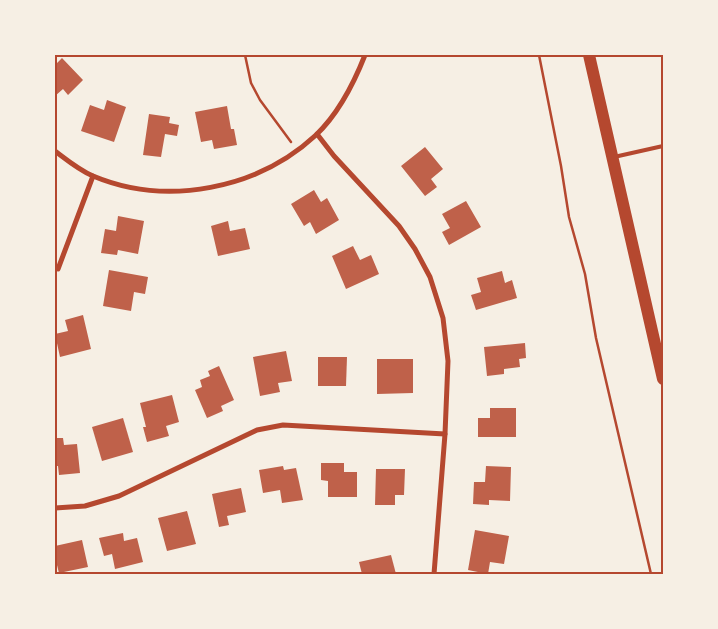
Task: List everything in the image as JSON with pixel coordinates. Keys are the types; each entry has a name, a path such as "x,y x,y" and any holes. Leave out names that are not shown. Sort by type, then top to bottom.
{"main road":[{"path":"589,55 661,361 663,379"}],"street":[{"path":"55,151 68,162 93,176 130,187 168,191 208,188 238,181 276,165 300,149 317,134 336,112 358,73 365,55"},
{"path":"317,134 334,156 399,226 415,249 430,277 443,318 448,361 445,434 434,574"},
{"path":"58,269 93,176"},
{"path":"55,508 85,506 119,496 257,430 283,425 445,434"}],"lane":[{"path":"612,157 663,146"}],"path":[{"path":"245,55 251,83 260,100 289,140 300,149"},
{"path":"539,55 569,217 585,274 596,338 651,574"}],"building":[{"path":"62,58 83,80 68,95 63,89 55,96 55,65"},
{"path":"107,100 126,107 114,142 81,131 90,105 104,110"},
{"path":"227,106 231,129 234,129 237,145 214,149 212,140 201,142 195,112"},
{"path":"149,114 170,117 169,123 179,125 177,136 165,134 161,157 143,155"},
{"path":"425,147 443,169 431,179 437,187 425,196 401,166"},
{"path":"314,190 321,202 327,198 339,220 316,234 310,222 304,226 291,204"},
{"path":"466,201 481,227 449,245 442,232 450,228 442,214"},
{"path":"118,216 144,221 138,254 118,250 117,255 101,253 105,229 116,231"},
{"path":"228,221 230,231 245,228 250,249 218,256 211,226"},
{"path":"353,246 360,260 371,255 379,274 346,289 332,256"},
{"path":"109,270 148,277 145,294 134,292 131,311 103,306"},
{"path":"502,271 505,283 512,280 517,298 476,310 471,295 481,292 477,278"},
{"path":"83,315 91,349 60,357 55,334 68,331 65,320"},
{"path":"525,343 526,358 519,359 520,367 504,369 504,374 487,376 484,347"},
{"path":"286,351 292,381 278,383 280,392 260,396 253,357"},
{"path":"318,357 347,357 346,386 318,386"},
{"path":"377,359 413,359 413,393 377,394"},
{"path":"219,366 234,400 221,406 223,411 207,418 195,390 202,387 200,380 210,376 208,371"},
{"path":"172,395 179,422 166,426 169,436 147,442 143,427 146,427 140,403"},
{"path":"490,408 516,408 516,437 478,437 478,418 490,418"},
{"path":"123,418 133,452 102,461 92,427"},
{"path":"55,438 63,438 64,445 77,444 80,473 59,475 58,466 55,466"},
{"path":"321,463 344,463 344,472 357,472 357,497 328,497 328,481 321,480"},
{"path":"283,466 284,470 296,468 303,500 282,503 280,490 263,493 259,470"},
{"path":"486,466 511,467 510,501 489,500 489,505 473,504 474,482 485,482"},
{"path":"376,469 405,469 404,495 395,495 395,505 375,505"},
{"path":"241,488 246,512 227,516 229,525 219,527 212,494"},
{"path":"187,511 196,544 167,551 158,518"},
{"path":"475,530 509,536 504,564 490,562 488,574 468,570"},
{"path":"123,533 124,541 137,538 143,562 115,569 112,554 104,556 99,538"},
{"path":"82,540 88,567 59,573 55,561 55,546"},
{"path":"391,555 396,574 362,574 359,562"}]}
